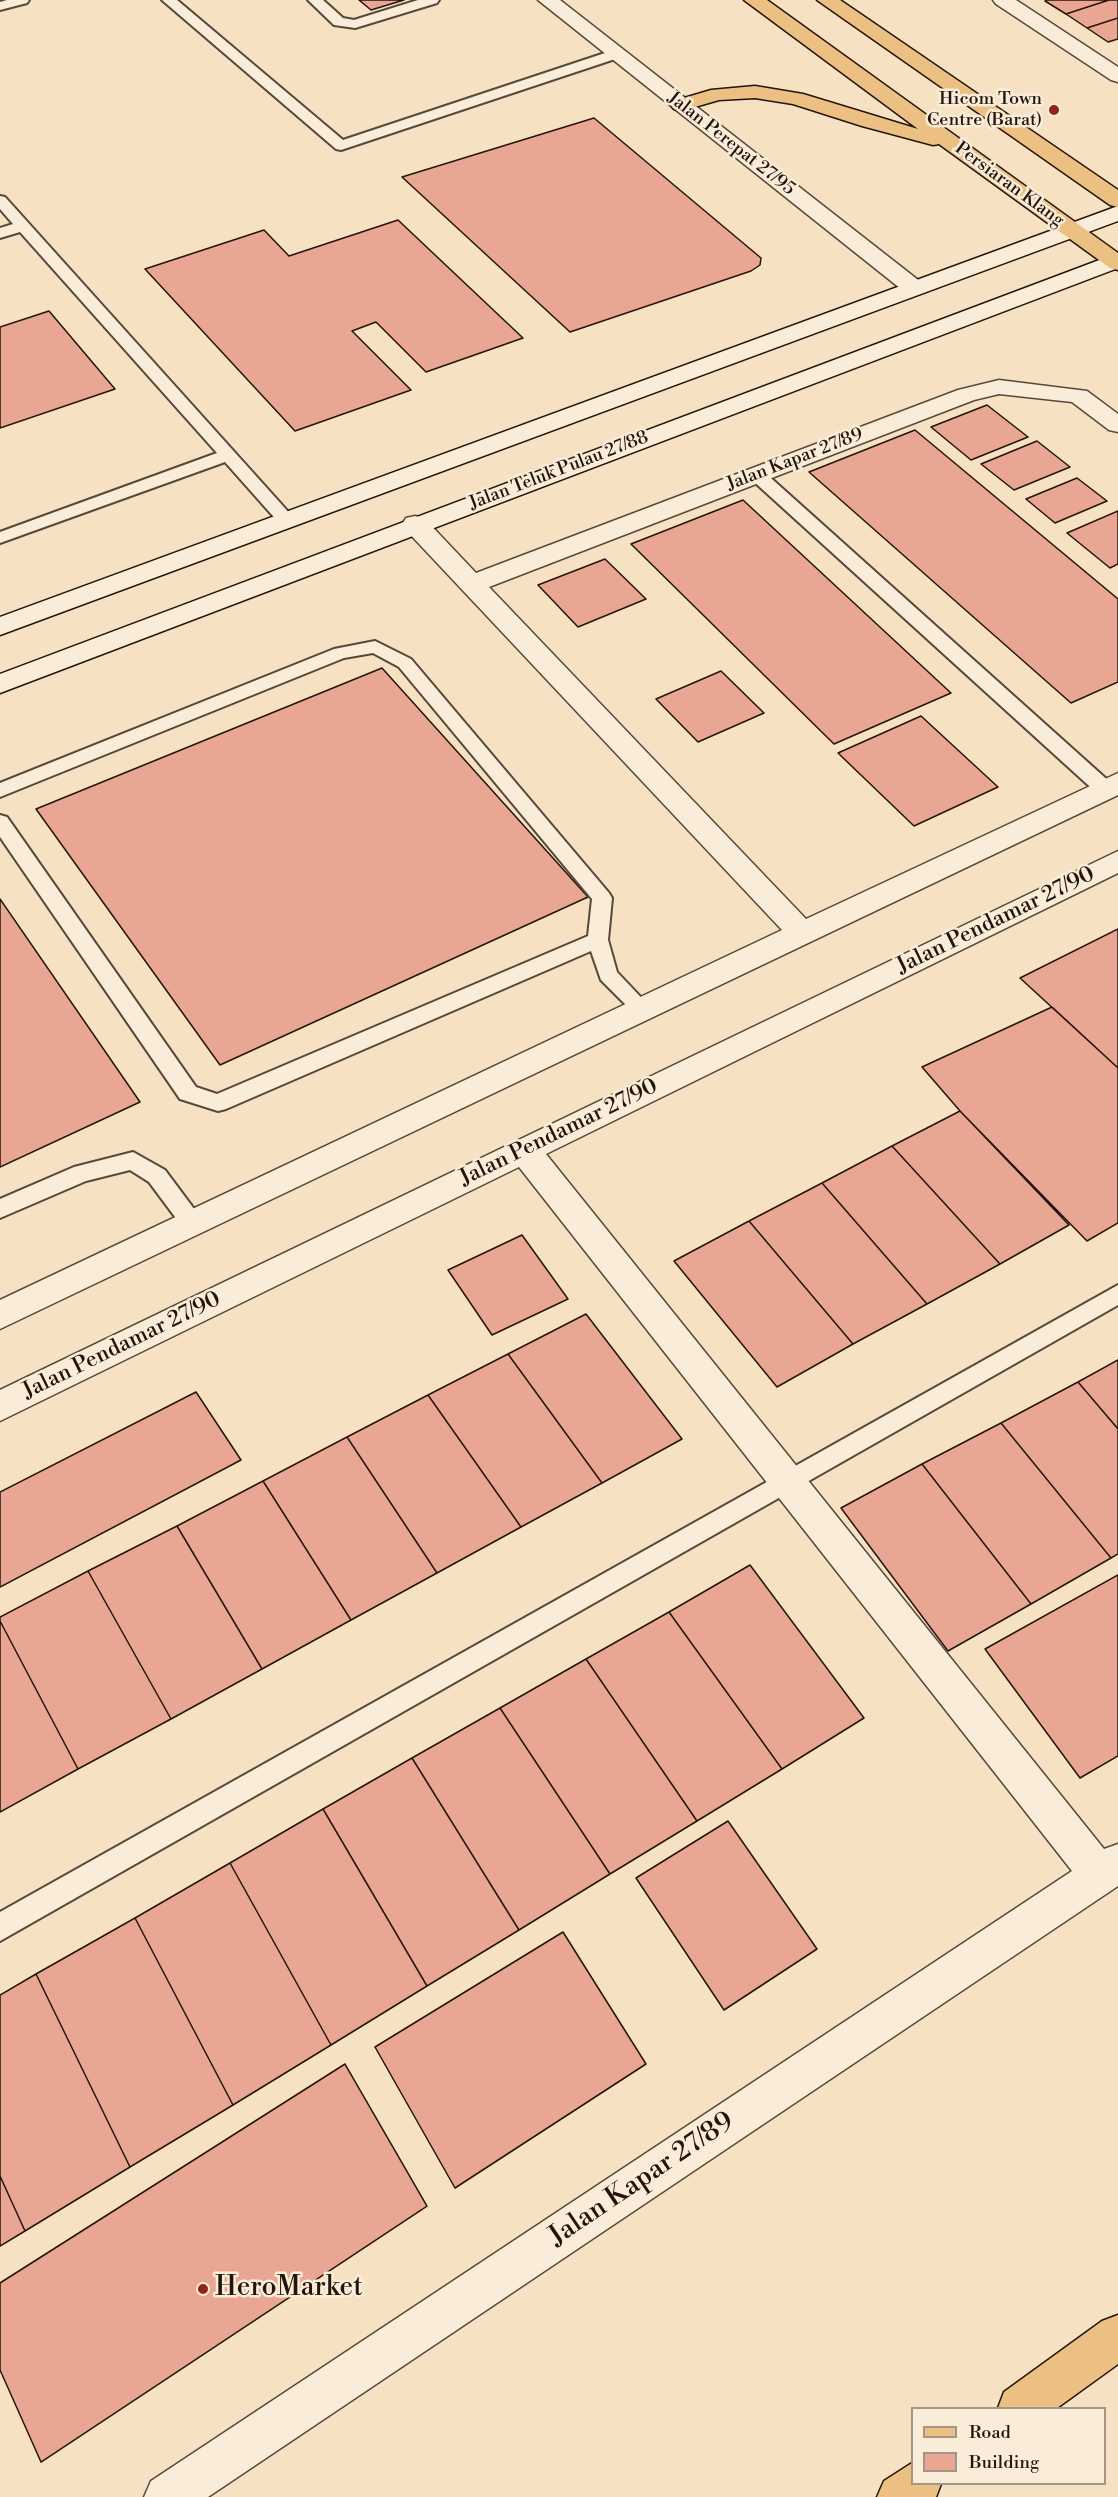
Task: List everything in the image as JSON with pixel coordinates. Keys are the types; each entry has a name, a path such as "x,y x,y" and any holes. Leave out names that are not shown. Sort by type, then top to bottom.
{"main road":[{"name":"Persiaran Klang","path":"754,0 1117,262"},
{"path":"827,0 1118,200"},
{"path":"681,105 718,94 765,93 796,98 869,122 952,144"},
{"path":"1023,2407 1118,2337"},
{"path":"900,2497 917,2485"}],"street":[{"name":"Jalan Perepat 27/95","path":"548,0 914,288"},
{"path":"1003,0 1118,75"},
{"path":"0,626 1118,213"},
{"name":"Jalan Teluk Pulau 27/88","path":"0,684 415,525 1117,262"},
{"name":"Jalan Kapar 27/89","path":"472,584 966,395 999,387 1079,396 1118,425"},
{"path":"415,525 802,933"},
{"path":"0,1315 1112,786"},
{"name":"Jalan Pendamar 27/90","path":"0,1406 1118,861"},
{"path":"524,1150 787,1481 1109,1869"},
{"name":"Jalan Kapar 27/89","path":"166,2497 1109,1869"}],"lane":[{"path":"0,6 22,0"},
{"path":"169,0 340,146 616,54"},
{"path":"315,0 339,22 356,24 432,0"},
{"path":"0,200 286,520"},
{"path":"0,234 22,226"},
{"path":"0,538 228,455"},
{"path":"757,475 1112,786"},
{"path":"0,790 340,653 375,647 405,663 602,898 598,940 608,975 642,1009"},
{"path":"0,822 189,1093 218,1103 598,940"},
{"path":"0,1209 82,1173 133,1161 157,1176 192,1223"},
{"path":"0,1927 1118,1294"}],"building":[{"path":"359,0 404,0 371,10"},
{"path":"1109,0 1066,14 1045,1"},
{"path":"1109,0 1118,0 1118,18 1087,28 1066,14"},
{"path":"1118,18 1118,39 1108,42 1087,28"},
{"path":"594,118 761,258 760,265 751,271 570,332 402,177"},
{"path":"398,220 523,338 426,372 376,322 352,331 411,390 295,431 145,269 264,230 289,256"},
{"path":"49,311 115,389 0,428 0,327"},
{"path":"987,405 1028,437 971,460 931,427"},
{"path":"915,430 1118,599 1118,682 1071,703 809,472"},
{"path":"1037,441 1070,467 1014,490 981,464"},
{"path":"1077,478 1107,501 1055,523 1026,499"},
{"path":"743,500 951,693 834,744 631,544"},
{"path":"1118,511 1118,564 1110,568 1067,533"},
{"path":"605,559 646,599 578,627 538,585"},
{"path":"382,668 588,897 220,1065 36,809"},
{"path":"721,671 764,713 698,742 656,699"},
{"path":"921,716 998,787 914,826 838,753"},
{"path":"0,899 140,1102 0,1167"},
{"path":"1118,929 1118,1068 1020,978"},
{"path":"1052,1007 1118,1068 1118,1223 1087,1241 960,1111 922,1067"},
{"path":"960,1111 1069,1225 1000,1264 892,1146"},
{"path":"892,1146 1000,1264 927,1304 822,1183"},
{"path":"822,1183 927,1304 853,1344 749,1221"},
{"path":"749,1221 853,1344 777,1387 674,1261"},
{"path":"522,1235 568,1299 492,1335 448,1270"},
{"path":"586,1314 682,1439 602,1483 508,1354"},
{"path":"508,1354 602,1483 521,1527 428,1395"},
{"path":"1118,1360 1118,1429 1078,1382"},
{"path":"1078,1382 1118,1429 1118,1554 1111,1558 1001,1423"},
{"path":"196,1392 241,1460 0,1587 0,1492"},
{"path":"428,1395 521,1527 437,1573 347,1437"},
{"path":"1001,1423 1111,1558 1031,1604 922,1464"},
{"path":"347,1437 437,1573 351,1620 263,1481"},
{"path":"922,1464 1031,1604 948,1651 841,1508"},
{"path":"263,1481 351,1620 262,1669 177,1526"},
{"path":"177,1526 262,1669 171,1719 88,1571"},
{"path":"750,1565 864,1718 782,1769 669,1612"},
{"path":"88,1571 171,1719 78,1769 0,1621 0,1617"},
{"path":"1118,1575 1118,1756 1080,1778 985,1649"},
{"path":"669,1612 782,1769 697,1821 586,1659"},
{"path":"0,1621 78,1769 0,1812"},
{"path":"586,1659 697,1821 610,1874 500,1708"},
{"path":"500,1708 610,1874 519,1930 412,1758"},
{"path":"412,1758 519,1930 427,1986 323,1809"},
{"path":"323,1809 427,1986 331,2045 230,1863"},
{"path":"728,1821 817,1949 724,2010 636,1878"},
{"path":"230,1863 331,2045 233,2105 135,1918"},
{"path":"135,1918 233,2105 130,2167 36,1974"},
{"path":"563,1932 646,2064 455,2188 375,2047"},
{"path":"36,1974 130,2167 25,2231 0,2176 0,1995"},
{"path":"345,2064 427,2206 41,2462 0,2370 0,2283"},
{"path":"0,2176 25,2231 0,2246"}],"place":[{"name":"Hicom Town Centre (Barat)","path":"1054,110"},
{"name":"HeroMarket","path":"203,2289"}]}
